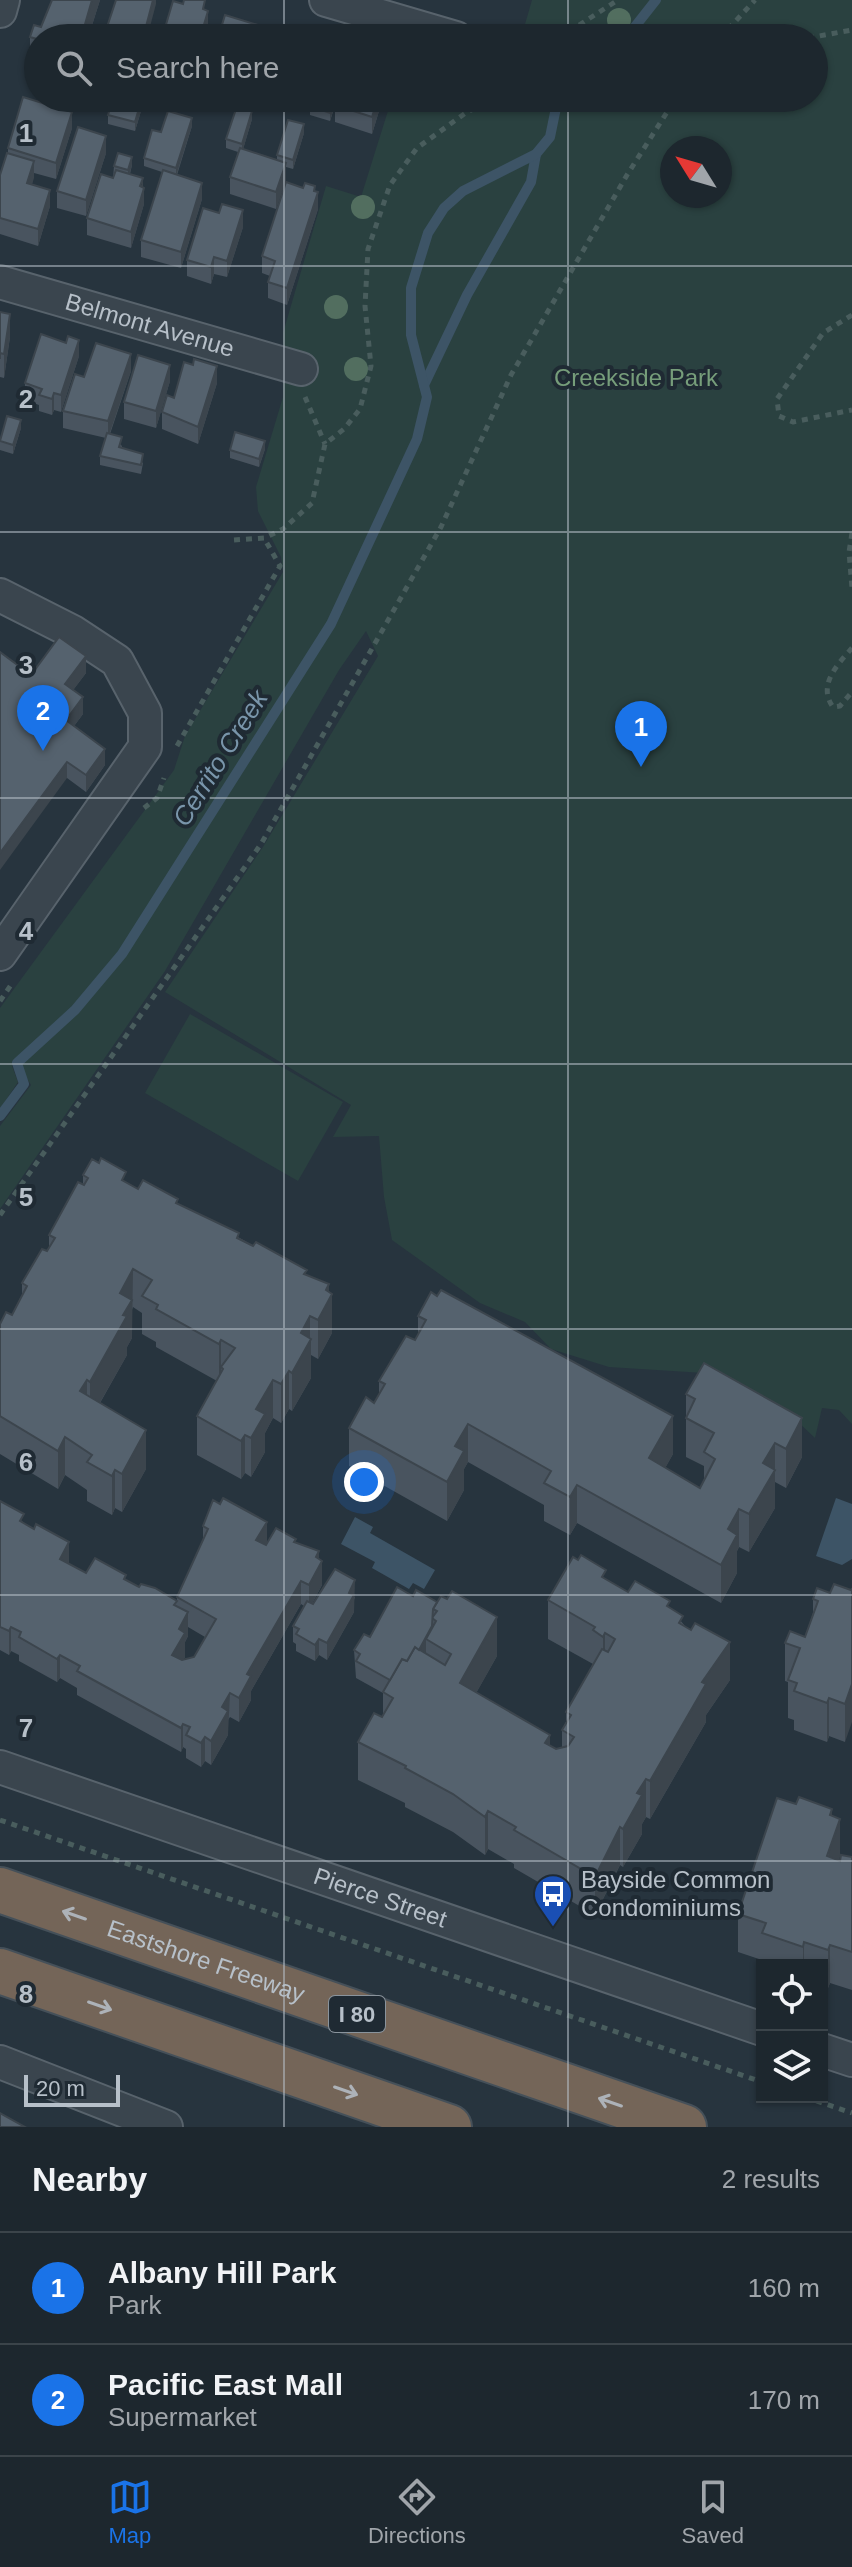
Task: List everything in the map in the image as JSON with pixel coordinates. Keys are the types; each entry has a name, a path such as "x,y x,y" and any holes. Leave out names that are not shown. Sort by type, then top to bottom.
{"highway":[{"name":"Eastshore Freeway","path":"0,1890 684,2127"},
{"path":"0,1971 449,2127"}],"street":[{"path":"0,11 3,0"},
{"path":"326,0 408,24"},
{"name":"Belmont Avenue","path":"0,282 301,369"},
{"path":"0,595 73,632 117,661 145,713 145,747 0,954"},
{"name":"Pierce Street","path":"0,1767 756,2027"},
{"path":"828,2052 852,2060"},
{"path":"0,2062 166,2127"}],"path":[{"path":"581,24 618,0"},
{"path":"733,24 755,0"},
{"path":"828,34 852,30"},
{"path":"325,444 344,429 360,409 371,366 365,306 368,249 390,185 417,148 467,112"},
{"path":"0,1215 261,844 441,527 511,375 667,112"},
{"path":"852,315 823,333 777,399 779,416 793,422 852,410"},
{"path":"234,540 264,538 283,529 312,503 325,444 306,399 301,369"},
{"path":"852,533 849,552 852,588"},
{"path":"852,648 830,674 829,701 833,707 840,706 852,692"},
{"path":"0,1820 756,2080"},
{"path":"823,2103 852,2113"}],"green space":[{"name":"Creekside Park","path":"532,0 852,0 852,1424 839,1410 822,1408 815,1438 797,1421 720,1374 609,1367 551,1349 525,1322 480,1303 392,1240 384,1197 379,1136 333,1137 351,1105 165,992 263,847 378,656 366,631 339,670 165,971 0,1209 0,1126 31,1085 16,1061 12,1066 18,1082 0,1109 0,1008 174,770 185,736 283,572 281,557 258,511 256,487 283,397 283,333 326,186 361,197 388,112 828,112 828,24 525,24"},
{"path":"190,1014 343,1102 298,1181 145,1093"}],"water":[{"path":"836,1498 852,1504 852,1559 842,1565 816,1556"},
{"path":"355,1517 373,1527 370,1533 435,1570 424,1589 413,1583 409,1589 372,1568 375,1562 341,1544"}],"building":[{"path":"52,0 92,0 85,24 42,24"},
{"path":"116,0 153,0 147,24 108,24"},
{"path":"184,0 205,0 203,9 208,11 204,24 166,24 173,1 183,4"},
{"path":"225,15 254,24 222,24"},
{"path":"23,97 24,112 72,112 56,163 8,148"},
{"path":"109,112 138,112 135,122 108,115"},
{"path":"168,112 192,118 176,168 144,158 152,130 161,132"},
{"path":"235,112 252,112 242,144 226,139"},
{"path":"357,112 374,112 372,117"},
{"path":"288,120 304,124 293,160 277,155"},
{"path":"78,127 106,136 86,200 57,191"},
{"path":"240,148 286,163 276,192 230,177"},
{"path":"7,153 34,161 27,183 50,190 38,229 0,218 0,175"},
{"path":"118,153 132,157 128,170 114,166"},
{"path":"116,170 143,178 140,186 144,188 131,232 87,218 101,174 113,178"},
{"path":"163,170 202,183 181,252 141,240"},
{"path":"286,182 303,188 305,183 315,186 314,191 318,192 287,288 268,282 275,261 262,256"},
{"path":"222,204 243,210 227,261 214,257 211,267 187,260 203,208 219,213"},
{"path":"0,312 10,314 4,354 0,353"},
{"path":"41,334 66,343 68,336 79,340 61,395 54,393 52,399 39,395 42,389 25,383"},
{"path":"96,343 131,354 108,421 63,411 75,374 84,377"},
{"path":"138,355 170,365 156,411 124,402"},
{"path":"194,359 217,366 198,427 162,412 167,395 174,398 184,362 193,365"},
{"path":"7,416 21,420 13,445 0,441"},
{"path":"235,432 265,441 259,459 230,450"},
{"path":"107,433 122,437 119,447 143,454 141,465 100,456"},
{"path":"59,637 86,656 65,684 83,697 66,720 105,749 86,775 67,762 0,853 0,652 31,675"},
{"path":"101,1158 126,1172 122,1180 138,1189 143,1180 178,1199 176,1203 239,1233 237,1238 253,1246 256,1242 307,1270 304,1274 329,1284 326,1290 332,1294 318,1320 310,1316 301,1333 311,1339 292,1373 289,1371 281,1384 273,1380 256,1409 265,1414 251,1438 245,1435 241,1441 197,1416 223,1369 221,1367 235,1348 221,1340 219,1344 156,1309 158,1305 142,1296 152,1280 133,1269 120,1293 132,1300 123,1315 127,1316 90,1382 87,1380 80,1391 146,1430 122,1474 115,1470 112,1476 87,1462 92,1455 65,1437 58,1451 0,1416 0,1324 6,1312 12,1315 27,1286 22,1283 42,1249 47,1251 55,1238 49,1235 78,1182 84,1185 88,1178 83,1175 92,1159 99,1163"},
{"path":"441,1290 673,1416 649,1458 700,1488 715,1459 704,1452 714,1433 686,1418 695,1399 686,1394 704,1363 802,1418 786,1449 775,1443 763,1463 775,1470 749,1514 739,1509 728,1529 737,1535 721,1565 577,1485 570,1497 544,1483 551,1471 468,1424 455,1446 464,1451 447,1482 349,1428 366,1397 374,1403 385,1384 379,1381 406,1336 415,1340 426,1320 418,1316 431,1292 437,1296"},
{"path":"223,1498 267,1522 256,1540 266,1545 276,1528 296,1539 294,1542 319,1551 316,1557 322,1561 309,1585 301,1581 247,1674 251,1676 239,1698 230,1693 222,1707 228,1711 211,1741 205,1737 201,1743 186,1735 190,1727 183,1724 181,1728 77,1671 80,1666 60,1655 57,1659 19,1637 21,1632 11,1627 9,1631 0,1627 0,1501 24,1514 20,1521 34,1529 36,1524 69,1542 60,1559 86,1573 95,1558 126,1575 124,1579 139,1587 141,1584 155,1588 177,1601 174,1605 188,1612 179,1629 185,1633 172,1655 182,1660 194,1657 216,1619 177,1597 208,1529 203,1526 213,1500 220,1504"},
{"path":"581,1555 606,1570 602,1577 628,1592 635,1581 670,1601 667,1606 683,1616 679,1623 691,1630 695,1623 730,1642 702,1682 706,1684 650,1781 646,1779 637,1793 642,1795 623,1829 620,1827 595,1877 514,1830 516,1827 488,1811 485,1817 406,1766 358,1742 374,1713 382,1717 393,1698 383,1692 402,1659 407,1661 415,1647 445,1665 451,1654 426,1639 436,1621 432,1618 437,1611 433,1609 441,1596 447,1599 452,1591 497,1617 460,1683 550,1735 545,1743 556,1749 568,1746 574,1737 562,1730 571,1715 566,1712 602,1649 608,1652 615,1639 605,1633 603,1637 593,1630 595,1627 548,1600 573,1557 578,1560"},
{"path":"335,1569 355,1580 349,1593 354,1595 327,1643 319,1639 315,1645 296,1634 299,1629 293,1626 307,1601 313,1604"},
{"path":"834,1584 852,1589 852,1684 845,1704 829,1698 827,1703 794,1691 797,1683 788,1680 800,1648 785,1643 790,1631 805,1637 818,1601 813,1599 817,1588 830,1593"},
{"path":"397,1587 413,1596 416,1590 437,1602 433,1609 432,1626 419,1650 415,1647 407,1661 402,1659 390,1680 356,1661 360,1654 354,1650 364,1634 370,1637"},
{"path":"799,1797 832,1809 830,1815 840,1819 827,1856 840,1861 841,1855 852,1857 852,1952 830,1945 828,1950 804,1942 803,1947 762,1933 766,1923 738,1914 777,1798 796,1804"},
{"path":"0,2113 25,2127 0,2127"}],"waterway":[{"name":"Cerrito Creek","path":"637,24 656,0"},
{"name":"Cerrito Creek","path":"0,1116 24,1084 17,1063 75,1010 122,954 331,624 417,439 427,397 411,335 411,288 428,233 444,208 463,191 536,154 550,137 555,112"},
{"name":"Cerrito Creek","path":"424,385 467,295 531,182 536,154"}],"place":[{"name":"Pacific East Mall","path":"43,751"},
{"name":"Albany Hill Park","path":"641,767"},
{"name":"Bayside Common Condominiums","path":"553,1928"}]}
